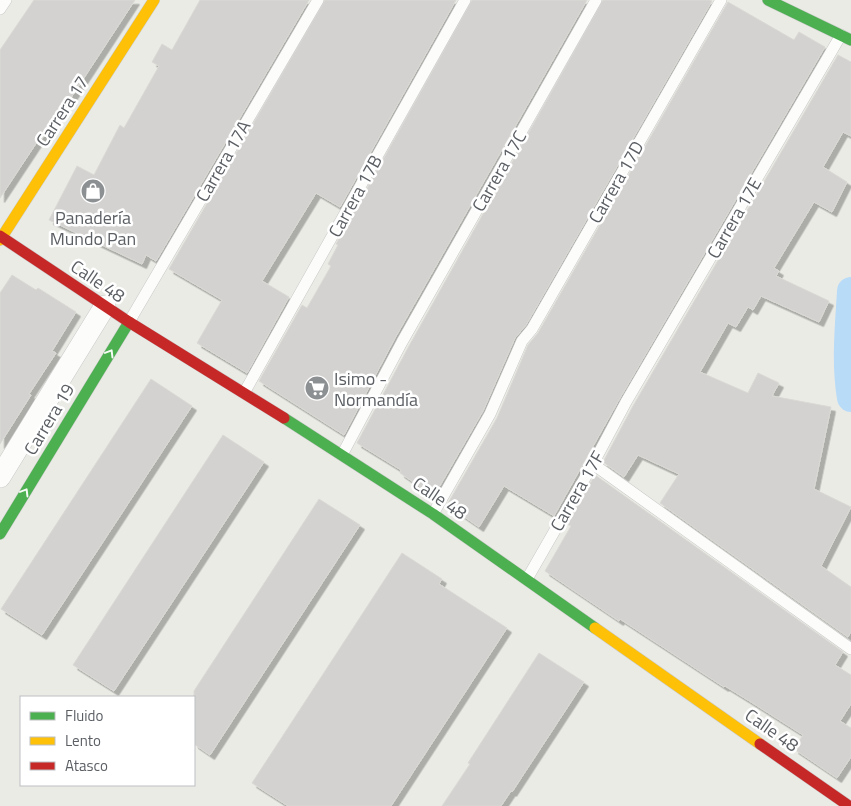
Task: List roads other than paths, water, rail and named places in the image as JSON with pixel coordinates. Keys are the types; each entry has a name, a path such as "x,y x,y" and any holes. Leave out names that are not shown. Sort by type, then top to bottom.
{"street":[{"name":"Carrera 17","path":"1,238 154,0"},
{"path":"768,0 846,37"},
{"name":"Calle 48","path":"1,238 129,322 433,514 850,806"},
{"path":"0,477 105,306"},
{"name":"Carrera 19","path":"0,534 129,322"}],"lane":[{"path":"0,8 6,0"},
{"name":"Carrera 17A","path":"129,322 318,0"},
{"name":"Carrera 17B","path":"244,393 466,0"},
{"name":"Carrera 17C","path":"342,455 402,342 596,0"},
{"name":"Carrera 17D","path":"433,514 490,414 522,342 532,328 722,0"},
{"name":"Carrera 17E","path":"626,402 846,37"},
{"name":"Carrera 17F","path":"527,579 626,402"},
{"path":"593,464 851,649"}],"waterway":[{"path":"851,291 848,358 851,398"}],"place":[{"name":"Panadería Mundo Pan","path":"93,191"},
{"name":"Isimo - Normandía","path":"317,388"}]}
